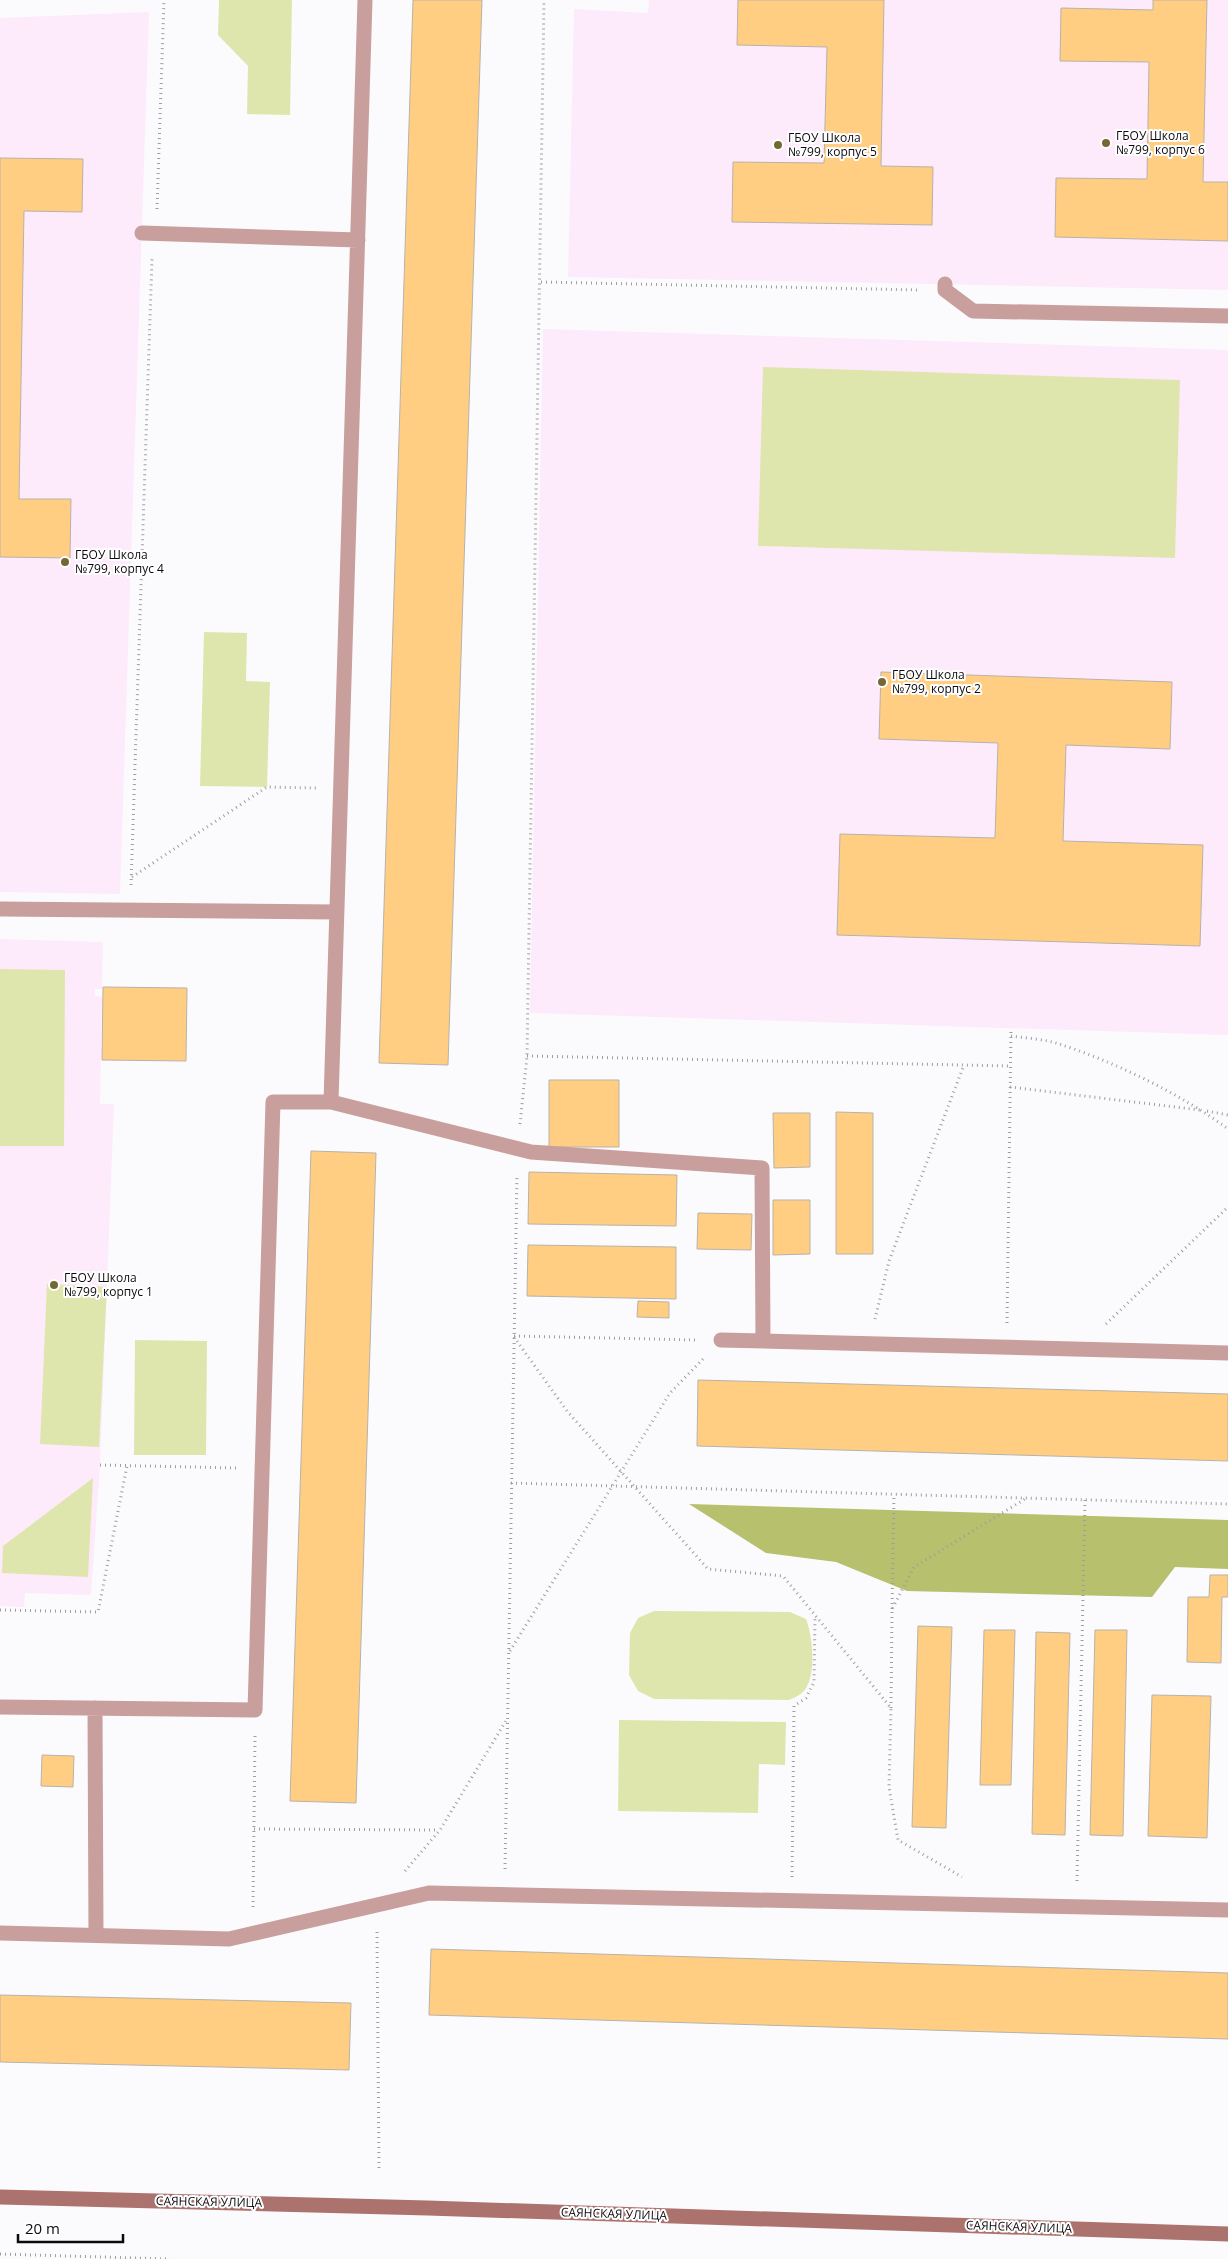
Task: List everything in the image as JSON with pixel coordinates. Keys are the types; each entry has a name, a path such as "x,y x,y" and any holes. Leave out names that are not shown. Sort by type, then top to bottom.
{"main road":[{"name":"САЯНСКАЯ УЛИЦА","path":"0,2197 438,2208 1228,2234"}],"lane":[{"path":"331,1102 365,0"},
{"path":"150,233 358,240"},
{"path":"945,287 973,311 1228,316"},
{"path":"0,909 337,912"},
{"path":"0,1707 255,1710 273,1102 331,1102 530,1152 762,1168 763,1341"},
{"path":"721,1340 1228,1354"},
{"path":"95,1708 96,1936"},
{"path":"0,1934 229,1939 430,1893 1228,1910"}],"path":[{"path":"130,910 150,233 164,0"},
{"path":"504,1894 517,1148 527,1056 541,282 544,0"},
{"path":"541,282 945,287"},
{"path":"131,877 267,787 341,789"},
{"path":"1007,1348 1011,1029"},
{"path":"1011,1036 1055,1043 1110,1063 1204,1110 1228,1129"},
{"path":"527,1056 1010,1066"},
{"path":"868,1344 889,1261 964,1065"},
{"path":"1010,1087 1204,1110 1228,1115"},
{"path":"1079,1350 1228,1207"},
{"path":"514,1336 721,1340"},
{"path":"514,1336 567,1411 708,1569 784,1576 890,1708"},
{"path":"508,1653 670,1393 721,1340"},
{"path":"100,1465 262,1468"},
{"path":"0,1610 98,1612 127,1466"},
{"path":"512,1483 1228,1504"},
{"path":"894,1494 889,1787 898,1840 963,1877"},
{"path":"892,1610 914,1567 1025,1498"},
{"path":"1076,1906 1085,1500"},
{"path":"792,1900 794,1706 806,1698 814,1682 815,1615"},
{"path":"253,1933 255,1710"},
{"path":"379,2169 377,1905 440,1830 508,1718"},
{"path":"254,1829 440,1830"},
{"path":"0,2254 170,2259"}],"shaded area":[{"name":"ГБОУ Школа №799, корпус 5","path":"649,0 1228,0 1228,290 568,277 574,9 648,13"},
{"name":"ГБОУ Школа №799, корпус 4","path":"149,12 120,894 0,892 0,18"},
{"name":"ГБОУ Школа №799, корпус 2","path":"543,329 1228,350 1228,1035 530,1013"},
{"name":"ГБОУ Школа №799, корпус 1","path":"0,939 103,942 102,989 95,989 95,996 102,997 100,1104 114,1104 100,1465 91,1595 25,1593 24,1607 0,1606"}],"green space":[{"path":"219,0 292,0 290,115 247,114 248,66 218,35"},
{"path":"763,367 1180,380 1175,558 758,546"},
{"path":"204,632 247,633 246,681 270,682 267,787 200,786"},
{"path":"0,969 65,970 64,1146 0,1146"},
{"path":"47,1284 107,1287 99,1447 40,1444"},
{"path":"135,1340 207,1341 206,1455 134,1455"},
{"path":"93,1478 88,1577 2,1573 3,1546"},
{"path":"689,1504 1228,1520 1228,1569 1175,1567 1152,1597 907,1591 836,1562 766,1553"},
{"path":"654,1611 790,1612 806,1619 812,1646 812,1667 807,1686 802,1693 789,1700 654,1699 638,1691 629,1675 630,1633 638,1618"},
{"path":"619,1720 786,1722 785,1765 759,1764 758,1813 618,1811"}],"building":[{"path":"413,0 482,0 448,1065 379,1063"},
{"path":"738,0 884,0 881,166 933,167 932,225 732,222 733,162 824,163 827,47 737,45"},
{"path":"1153,0 1207,0 1203,182 1228,182 1228,241 1055,237 1056,178 1147,179 1149,62 1060,61 1061,8 1153,10"},
{"path":"0,158 83,159 82,212 24,211 19,499 71,499 70,558 0,557"},
{"path":"881,672 1172,682 1170,749 1066,745 1063,841 1203,845 1200,946 837,935 840,834 995,838 998,743 879,739"},
{"path":"103,987 187,988 186,1061 102,1060"},
{"path":"549,1080 619,1080 619,1147 549,1147"},
{"path":"836,1112 873,1113 873,1254 836,1254"},
{"path":"773,1113 810,1113 810,1167 774,1168"},
{"path":"311,1151 376,1153 356,1803 290,1801"},
{"path":"529,1172 677,1175 676,1226 528,1224"},
{"path":"773,1200 810,1200 810,1254 773,1255"},
{"path":"698,1213 752,1214 751,1250 697,1249"},
{"path":"528,1245 676,1247 676,1299 527,1296"},
{"path":"638,1301 669,1302 669,1318 637,1317"},
{"path":"698,1380 1228,1394 1228,1461 697,1446"},
{"path":"1210,1575 1228,1575 1228,1597 1222,1597 1221,1663 1187,1662 1188,1597 1209,1597"},
{"path":"918,1626 952,1627 946,1828 912,1827"},
{"path":"984,1630 1015,1630 1011,1785 980,1785"},
{"path":"1095,1630 1127,1630 1123,1836 1090,1835"},
{"path":"1036,1632 1070,1633 1065,1835 1032,1834"},
{"path":"1152,1695 1211,1696 1207,1838 1148,1836"},
{"path":"42,1755 74,1756 73,1787 41,1786"},
{"path":"431,1949 1228,1973 1228,2039 429,2015"},
{"path":"0,1995 351,2003 349,2070 0,2062"}],"place":[{"name":"ГБОУ Школа №799, корпус 6","path":"1106,143"},
{"name":"ГБОУ Школа №799, корпус 5","path":"778,145"},
{"name":"ГБОУ Школа №799, корпус 4","path":"65,562"},
{"name":"ГБОУ Школа №799, корпус 2","path":"882,682"},
{"name":"ГБОУ Школа №799, корпус 1","path":"54,1285"}]}
